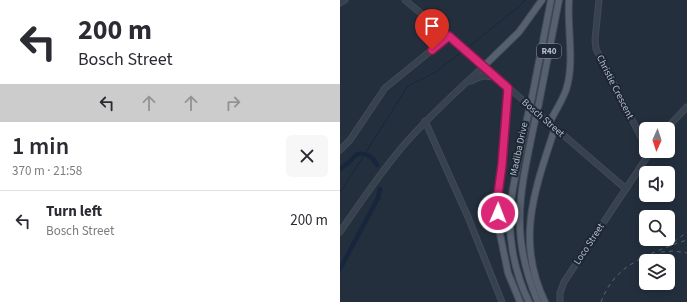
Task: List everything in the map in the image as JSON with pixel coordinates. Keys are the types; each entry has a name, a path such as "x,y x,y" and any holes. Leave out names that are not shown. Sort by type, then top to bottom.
{"main road":[{"path":"484,66 519,32 542,0"},
{"name":"Madiba Drive","path":"529,302 520,282 516,265 511,235 510,213 513,188 550,0"},
{"name":"Madiba Drive","path":"538,302 525,267 519,224 522,183 559,0"},
{"path":"549,123 566,91 570,75 568,20 569,0"},
{"path":"508,88 502,165 498,194 499,228 508,273 512,286 520,302"},
{"path":"545,302 532,260 530,222 534,193 555,128"}],"street":[{"path":"340,3 345,0"},
{"name":"Bosch Street","path":"405,0 449,36 626,189"},
{"name":"Christie Crescent","path":"599,0 595,40 596,49 639,133"},
{"path":"340,150 350,140 385,88 449,36"},
{"path":"340,232 386,166 425,122 484,66"},
{"path":"463,86 482,76 496,77"},
{"path":"673,122 687,107"},
{"path":"425,122 473,229 502,302"},
{"name":"Loco Street","path":"560,302 560,293 564,282 646,158"}],"waterway":[{"path":"466,49 525,0"},
{"path":"340,193 408,86 436,72 463,51"},
{"path":"340,169 357,154 369,156 377,165"},
{"path":"340,269 378,198 380,189"}],"railway":[{"path":"675,241 687,232"},
{"path":"601,302 611,283 623,270 638,260 657,251 687,240"},
{"path":"661,252 674,251 687,253"}],"route":[{"path":"432,50 449,36 508,88 502,165 498,194 498,213"}]}
